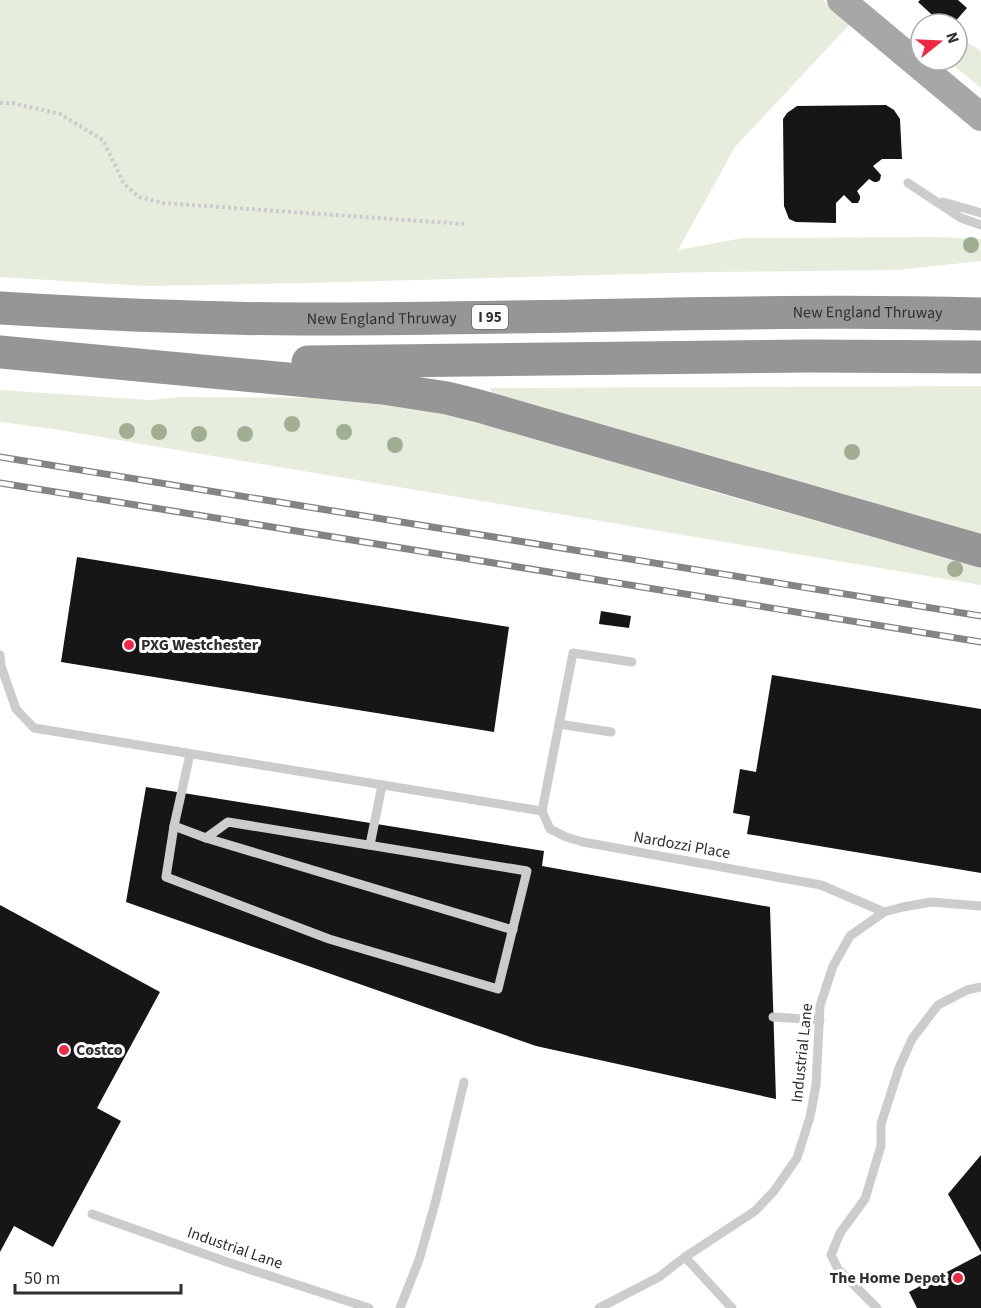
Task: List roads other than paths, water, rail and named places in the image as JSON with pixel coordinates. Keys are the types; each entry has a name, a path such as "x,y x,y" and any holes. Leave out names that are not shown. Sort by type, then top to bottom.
{"highway":[{"name":"New England Thruway","path":"0,308 137,315 299,319 859,312 981,314"},
{"path":"0,351 320,362 808,356 981,357"},
{"path":"0,351 382,388 447,398 981,551"}],"main road":[{"path":"841,0 981,117"}],"lane":[{"path":"908,183 961,218 981,225"},
{"path":"935,200 981,213"},
{"path":"0,655 16,709 34,728 542,811 573,653 632,662"},
{"path":"559,724 611,732"},
{"path":"190,754 174,826 166,877 328,939 498,989 527,871 228,822 206,838"},
{"path":"370,844 382,785"},
{"name":"Nardozzi Place","path":"542,811 550,829 566,837 821,885 884,912"},
{"path":"174,826 206,838 513,930"},
{"name":"Industrial Lane","path":"598,1308 659,1277 755,1211 774,1191 797,1158 810,1117 816,1085 820,1006 833,966 850,936 884,912 903,907 931,902 981,906"},
{"path":"877,1308 838,1269 831,1255 840,1233 865,1199 881,1146 881,1124 899,1068 912,1039 938,1005 967,990 981,987"},
{"path":"773,1017 820,1020"},
{"path":"400,1308 419,1260 436,1200 464,1082"},
{"name":"Industrial Lane","path":"92,1214 230,1263 369,1308"},
{"path":"685,1257 732,1308"}],"railway":[{"path":"0,457 981,616"},
{"path":"0,483 981,642"}],"place":[{"name":"PXG Westchester","path":"129,645"},
{"name":"Costco","path":"64,1050"},
{"name":"The Home Depot","path":"958,1278"}]}
